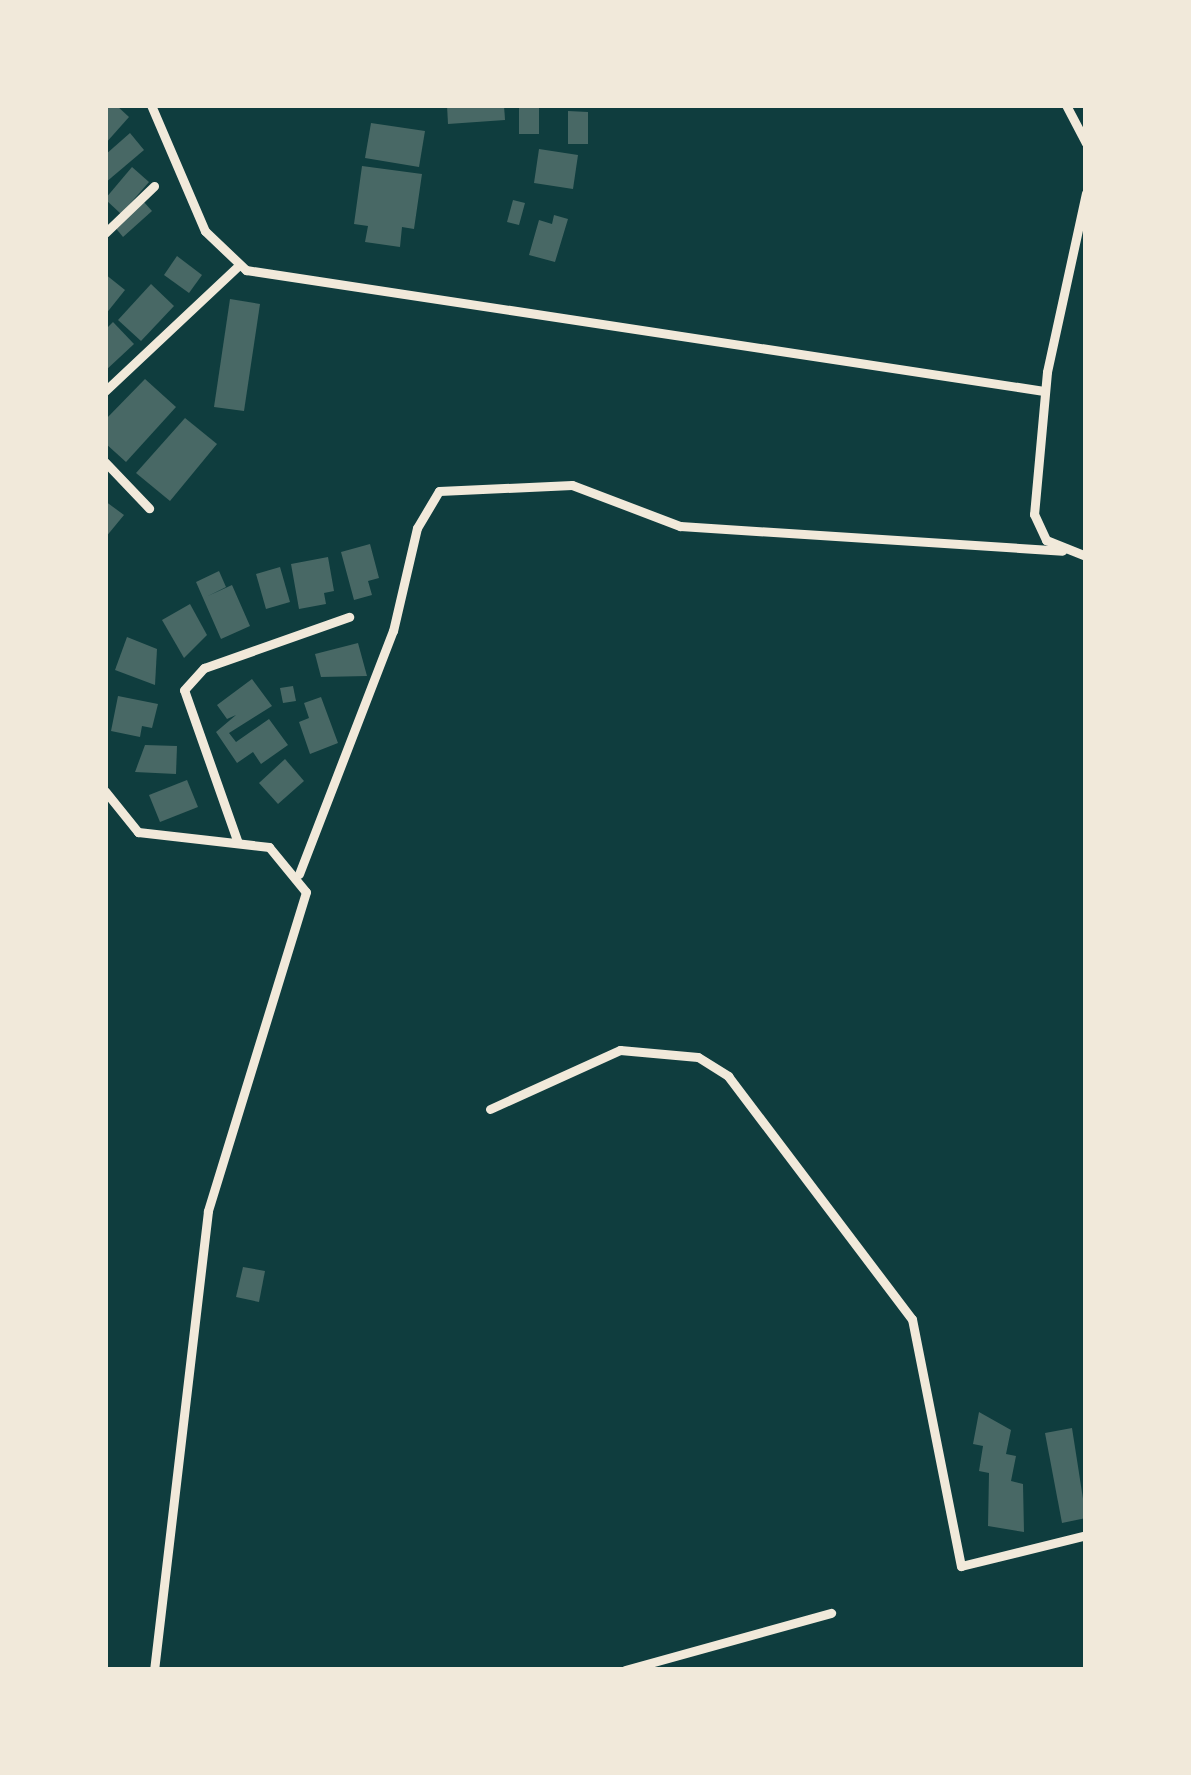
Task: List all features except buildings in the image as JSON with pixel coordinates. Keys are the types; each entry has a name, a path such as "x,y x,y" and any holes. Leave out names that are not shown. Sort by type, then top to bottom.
{"street":[{"path":"151,105 205,231 239,265 298,282 364,285 1044,391"},
{"path":"1066,105 1086,143"},
{"path":"106,227 154,186"},
{"path":"1062,551 1034,514 1044,391 1086,193"},
{"path":"105,391 239,265"},
{"path":"105,462 149,508"},
{"path":"154,1670 208,1211 303,914 299,874 393,631 417,528 439,491 572,485 680,526 1062,551 1086,556"},
{"path":"238,843 184,690 204,668 349,618"},
{"path":"105,792 138,832 269,847 299,874"},
{"path":"490,1109 620,1050 698,1058 728,1076 912,1319 961,1566 1086,1535"},
{"path":"625,1670 830,1613"}]}
